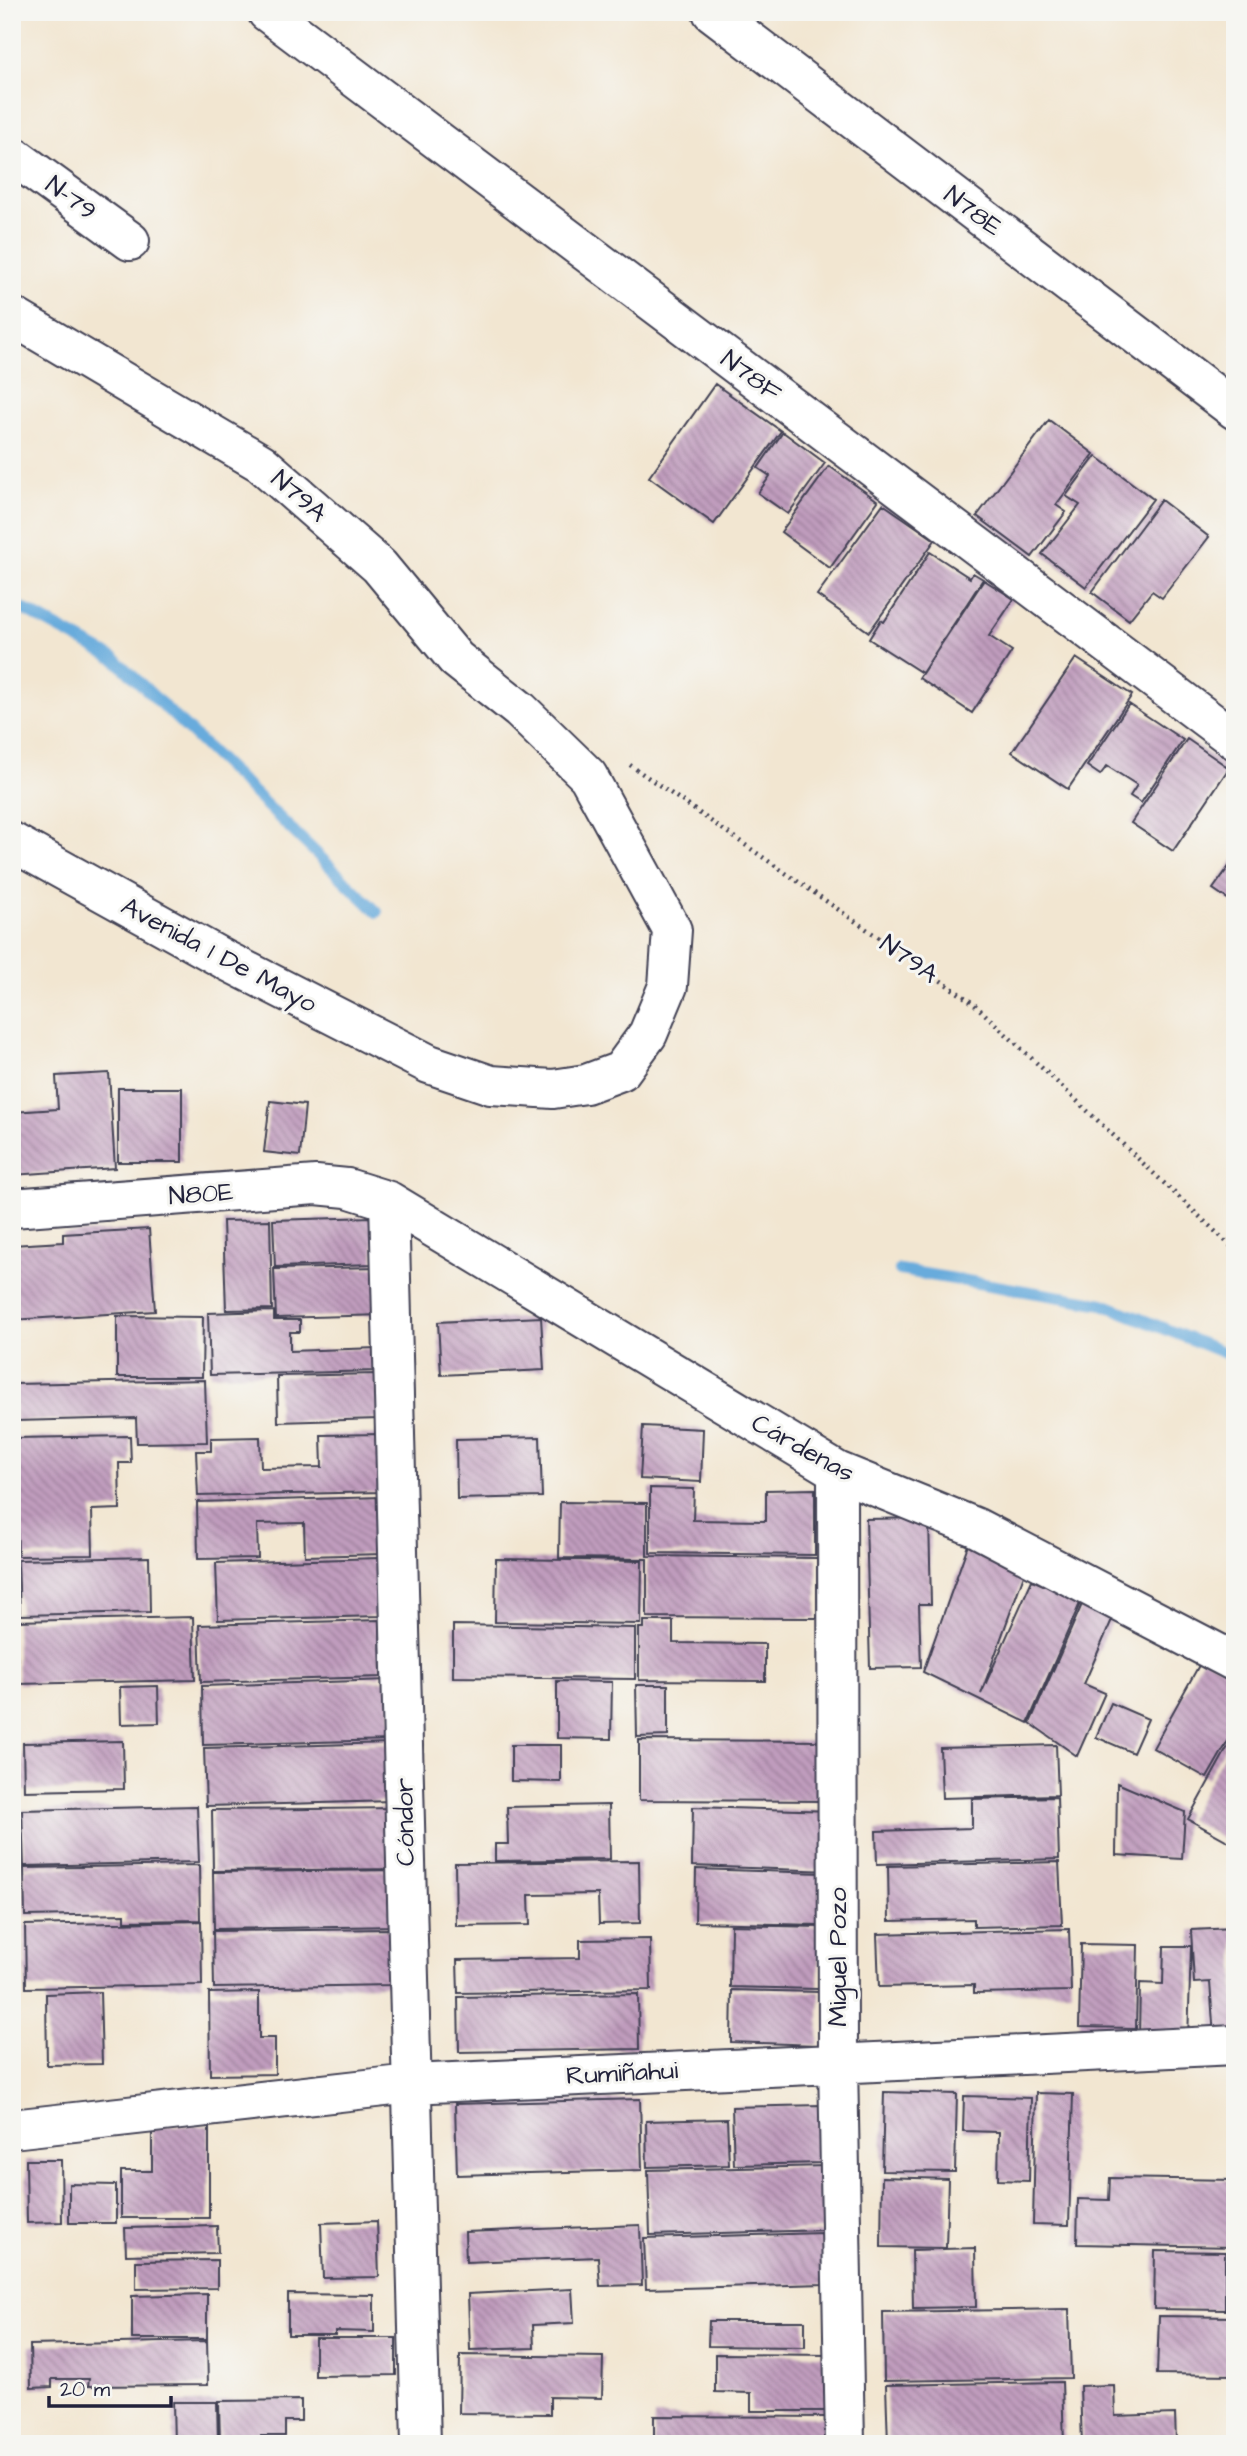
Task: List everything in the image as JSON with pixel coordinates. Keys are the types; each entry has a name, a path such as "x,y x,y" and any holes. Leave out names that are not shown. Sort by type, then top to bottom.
{"street":[{"name":"N78F","path":"267,12 1235,740"},
{"name":"N78E","path":"712,12 1235,410"},
{"name":"N-79","path":"12,155 130,241"},
{"name":"N79A","path":"12,316 261,463 379,566 456,659 520,710 588,776 639,867 672,930 668,986 648,1034 621,1071 586,1084 553,1088 491,1086 429,1064"},
{"name":"Avenida 1 De Mayo","path":"12,842 227,961 429,1064"},
{"name":"N80E","path":"12,1208 316,1185 347,1188 389,1201"},
{"name":"Cárdenas","path":"389,1201 837,1471 975,1527 1235,1662"},
{"name":"Cóndor","path":"389,1201 421,2444"},
{"name":"Miguel Pozo","path":"837,1471 838,2062 845,2444"},
{"name":"Rumiñahui","path":"12,2129 411,2084 1235,2045"}],"path":[{"name":"N79A","path":"623,761 973,1003 1235,1250"}],"building":[{"path":"715,384 781,431 714,524 649,477"},
{"path":"1049,420 1094,454 1056,505 1066,512 1032,557 977,516"},
{"path":"783,432 825,463 788,514 758,493 770,476 758,468"},
{"path":"1096,456 1153,499 1086,587 1042,554 1080,505 1066,496"},
{"path":"829,466 878,501 830,568 781,532"},
{"path":"1161,500 1209,537 1162,598 1152,591 1129,620 1092,592"},
{"path":"883,504 935,540 869,632 817,595"},
{"path":"930,552 970,578 973,573 983,579 922,673 869,639 881,620 884,622"},
{"path":"984,580 1014,599 989,636 1012,651 972,713 919,678"},
{"path":"1076,658 1132,695 1068,789 1012,752"},
{"path":"1129,704 1183,740 1141,803 1130,796 1137,785 1107,766 1100,775 1087,766"},
{"path":"1187,739 1229,768 1173,851 1131,823"},
{"path":"1235,858 1235,904 1213,889"},
{"path":"109,1073 115,1168 12,1175 12,1112 58,1109 56,1076"},
{"path":"118,1088 182,1088 182,1162 118,1162"},
{"path":"270,1101 305,1105 300,1156 264,1152"},
{"path":"373,1217 374,1264 275,1267 273,1220"},
{"path":"270,1220 272,1309 226,1310 223,1221"},
{"path":"149,1229 155,1311 12,1320 12,1245 63,1242 63,1234"},
{"path":"382,1267 383,1315 276,1318 274,1269"},
{"path":"274,1311 274,1320 300,1320 300,1332 290,1332 290,1351 377,1348 378,1371 210,1375 208,1313"},
{"path":"117,1316 203,1317 202,1377 117,1377"},
{"path":"541,1317 544,1370 441,1375 438,1322"},
{"path":"378,1374 379,1419 278,1422 277,1376"},
{"path":"205,1380 207,1442 137,1443 136,1418 15,1421 15,1384"},
{"path":"643,1426 703,1429 701,1482 640,1479"},
{"path":"381,1434 382,1492 198,1496 196,1451 211,1451 211,1438 260,1437 261,1468 322,1467 321,1435"},
{"path":"130,1436 131,1463 119,1463 120,1509 92,1510 93,1555 18,1556 15,1438"},
{"path":"540,1437 542,1497 457,1499 456,1439"},
{"path":"650,1488 694,1489 693,1520 766,1521 766,1490 815,1489 815,1555 650,1553"},
{"path":"383,1497 384,1554 305,1556 304,1523 257,1524 258,1558 198,1559 197,1502"},
{"path":"560,1502 647,1503 647,1556 817,1558 817,1618 647,1617 647,1559 559,1558"},
{"path":"929,1518 931,1604 919,1604 921,1667 870,1668 866,1519"},
{"path":"968,1545 1027,1566 981,1694 1032,1580 1081,1601 1028,1723 923,1672"},
{"path":"149,1557 150,1612 20,1615 18,1560"},
{"path":"379,1558 380,1616 218,1620 216,1563"},
{"path":"496,1559 642,1561 641,1624 495,1622"},
{"path":"1083,1602 1114,1615 1084,1684 1105,1693 1077,1756 1030,1723"},
{"path":"193,1617 195,1680 18,1684 16,1621"},
{"path":"380,1620 381,1677 201,1682 199,1625"},
{"path":"644,1621 673,1621 673,1643 765,1644 765,1681 639,1680 639,1628 644,1628"},
{"path":"453,1625 635,1628 635,1679 453,1677"},
{"path":"1203,1658 1235,1675 1235,1729 1207,1778 1153,1748"},
{"path":"390,1680 392,1740 203,1745 202,1686"},
{"path":"557,1681 612,1682 611,1739 557,1738"},
{"path":"636,1685 668,1685 668,1736 637,1737"},
{"path":"158,1686 159,1723 121,1724 120,1687"},
{"path":"1111,1703 1148,1719 1133,1753 1096,1737"},
{"path":"1235,1734 1235,1845 1188,1819"},
{"path":"639,1740 825,1741 824,1801 639,1800"},
{"path":"123,1741 124,1789 24,1791 23,1743"},
{"path":"391,1743 393,1801 206,1806 204,1748"},
{"path":"511,1745 561,1745 561,1782 511,1781"},
{"path":"1056,1745 1058,1795 942,1798 940,1748"},
{"path":"1117,1783 1185,1812 1182,1859 1116,1855"},
{"path":"1057,1797 1059,1859 877,1864 876,1831 972,1828 972,1799"},
{"path":"609,1805 610,1859 495,1861 495,1844 508,1844 507,1807"},
{"path":"197,1806 199,1862 24,1866 22,1810"},
{"path":"693,1807 834,1811 832,1871 692,1866"},
{"path":"398,1808 398,1869 213,1871 212,1810"},
{"path":"639,1861 640,1923 599,1924 598,1894 529,1895 530,1925 456,1926 455,1863"},
{"path":"1059,1862 1062,1925 974,1927 974,1919 889,1921 888,1866"},
{"path":"199,1865 200,1920 125,1921 125,1914 25,1916 24,1868"},
{"path":"696,1869 821,1873 820,1925 695,1922"},
{"path":"399,1870 399,1926 214,1929 213,1872"},
{"path":"201,1921 202,1985 26,1988 25,1925"},
{"path":"731,1925 820,1927 818,1989 730,1987"},
{"path":"1235,1928 1235,2036 1214,2037 1210,1982 1194,1983 1191,1930"},
{"path":"391,1929 392,1985 214,1988 213,1931"},
{"path":"1069,1929 1071,1991 974,1993 974,1985 879,1987 877,1934"},
{"path":"650,1939 651,1990 458,1993 457,1960 580,1958 580,1940"},
{"path":"1081,1944 1138,1945 1136,2028 1079,2027"},
{"path":"1164,1946 1191,1946 1188,2040 1139,2038 1140,1983 1163,1984"},
{"path":"732,1990 820,1992 818,2045 731,2042"},
{"path":"100,1992 102,2064 47,2065 46,1994"},
{"path":"259,1992 259,2038 275,2038 275,2074 210,2075 209,1993"},
{"path":"638,1994 639,2049 459,2052 458,1997"},
{"path":"884,2092 957,2094 955,2172 882,2171"},
{"path":"1036,2093 1073,2094 1069,2225 1033,2224"},
{"path":"964,2096 1031,2098 1029,2181 998,2180 999,2132 963,2131"},
{"path":"640,2099 642,2170 457,2175 455,2104"},
{"path":"822,2105 824,2163 734,2165 732,2107"},
{"path":"727,2119 729,2165 647,2167 646,2121"},
{"path":"152,2126 209,2126 209,2218 121,2218 121,2171 152,2171"},
{"path":"26,2160 61,2160 62,2222 27,2223"},
{"path":"827,2166 829,2230 650,2235 648,2170"},
{"path":"882,2177 948,2179 946,2248 881,2247"},
{"path":"1110,2178 1235,2180 1235,2247 1077,2244 1078,2199 1109,2200"},
{"path":"69,2184 116,2185 116,2223 69,2223"},
{"path":"377,2221 379,2277 323,2278 321,2223"},
{"path":"640,2225 642,2285 600,2286 598,2257 466,2262 465,2232"},
{"path":"217,2226 218,2253 126,2255 125,2228"},
{"path":"822,2233 824,2284 646,2289 644,2238"},
{"path":"975,2248 976,2307 913,2308 912,2250"},
{"path":"1155,2251 1225,2252 1225,2310 1154,2309"},
{"path":"217,2260 217,2288 136,2289 136,2261"},
{"path":"572,2289 574,2323 533,2325 534,2348 470,2350 468,2294"},
{"path":"207,2294 207,2339 132,2339 132,2296"},
{"path":"288,2294 374,2295 374,2332 335,2331 335,2335 288,2335"},
{"path":"1069,2309 1071,2378 884,2381 883,2312"},
{"path":"1159,2316 1235,2317 1235,2375 1157,2374"},
{"path":"709,2321 805,2321 805,2347 708,2346"},
{"path":"315,2338 396,2338 396,2375 315,2376"},
{"path":"207,2341 208,2385 88,2386 89,2379 52,2379 52,2387 31,2388 30,2345"},
{"path":"715,2354 830,2355 830,2411 751,2411 751,2393 715,2392"},
{"path":"460,2355 603,2357 602,2398 550,2397 550,2414 459,2413"},
{"path":"1062,2382 1064,2444 888,2444 886,2385"},
{"path":"1114,2385 1115,2416 1175,2414 1176,2442 1082,2444 1080,2386"},
{"path":"301,2400 301,2421 285,2421 285,2436 261,2436 261,2444 220,2444 219,2401"},
{"path":"173,2402 217,2402 218,2444 174,2444"},
{"path":"654,2416 828,2417 828,2444 654,2444"}],"waterway":[{"path":"12,603 115,659 377,912"},
{"path":"900,1270 1103,1304 1235,1357"}]}
